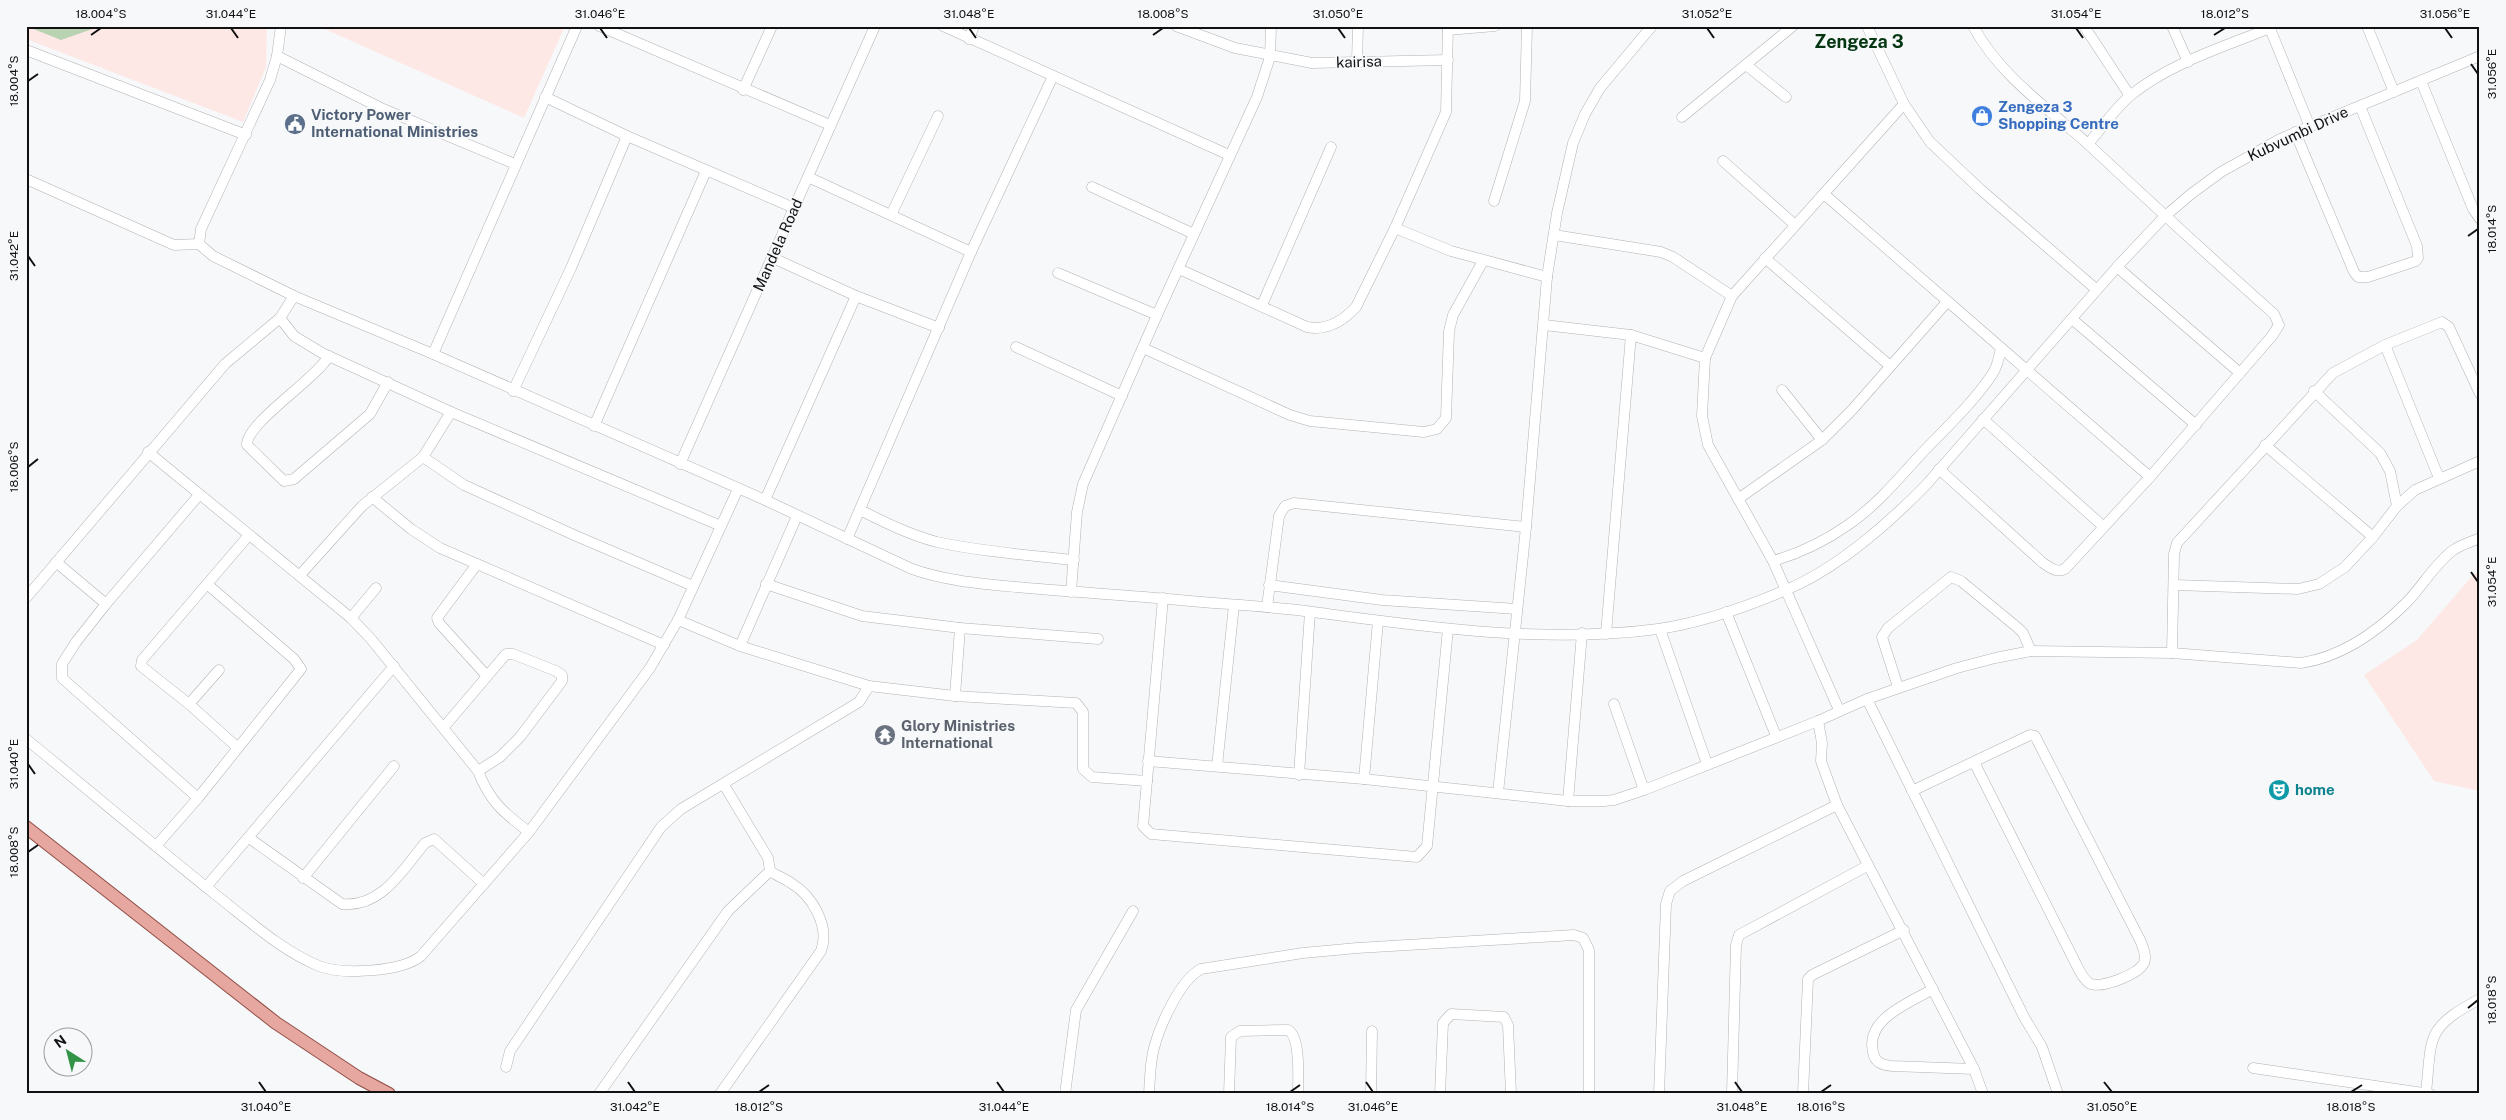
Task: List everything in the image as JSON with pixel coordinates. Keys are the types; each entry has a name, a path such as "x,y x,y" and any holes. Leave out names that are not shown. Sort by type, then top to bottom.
{"main road":[{"path":"26,827 276,1023 359,1078 389,1094"}],"street":[{"path":"26,179 174,245 199,244 201,229 270,80 277,56 281,26"},
{"path":"433,354 577,26"},
{"path":"598,26 743,90 830,125"},
{"path":"743,90 772,26"},
{"name":"Mandela Road","path":"680,464 875,26"},
{"path":"943,26 1229,155"},
{"path":"969,39 974,26"},
{"name":"kairisa","path":"1176,26 1227,45 1270,57 1312,63 1448,60"},
{"path":"1071,592 1079,497 1157,315 1257,97 1270,57 1271,26"},
{"path":"1356,61 1358,26"},
{"path":"1179,269 1307,327 1324,327 1340,321 1356,306 1395,228 1446,112 1448,28 1495,26"},
{"path":"1494,200 1521,120 1525,101 1528,26"},
{"path":"1682,117 1794,26"},
{"path":"1867,26 1904,104 1920,129 1945,157 2097,290"},
{"path":"1939,469 2053,570 2060,571 2074,562 2150,478 2272,336 2279,324 2278,320 2088,144 2024,89 1982,42 1973,26"},
{"path":"2084,26 2130,96"},
{"path":"2172,26 2188,62"},
{"path":"2367,26 2394,92"},
{"path":"1498,792 1526,527 1548,277 1565,175 1585,114 1600,88 1650,27"},
{"path":"2088,144 2130,96 2188,62 2269,27 2310,127"},
{"path":"26,50 246,135"},
{"path":"277,56 381,108 515,164"},
{"name":"Kubvumbi Drive","path":"199,244 213,256 294,296 433,354 936,577 1071,592 1234,604 1448,629 1514,634 1606,634 1660,629 1726,612 1787,590 1819,572 1894,517 2164,216 2221,172 2257,151 2295,132 2480,56"},
{"path":"1746,65 1786,97"},
{"path":"847,539 971,252 1053,76"},
{"path":"2421,81 2473,209 2480,219"},
{"path":"545,97 627,136 794,208"},
{"path":"1839,710 1773,561 1714,459 1704,432 1702,416 1705,358 1732,296 1904,104"},
{"path":"2295,132 2354,272 2358,277 2368,277 2416,261 2418,258 2417,246 2360,106"},
{"path":"891,215 938,116"},
{"path":"513,391 570,268 627,136"},
{"path":"1262,305 1331,147"},
{"path":"1723,161 1796,225"},
{"path":"594,426 706,171"},
{"path":"808,177 971,252"},
{"path":"1092,187 1194,234"},
{"path":"1824,194 1947,302 2027,368 2150,478"},
{"path":"1395,228 1483,261 1548,277"},
{"path":"1554,235 1660,252 1673,257 1732,296"},
{"path":"773,258 856,296 938,328"},
{"path":"1765,258 1889,365"},
{"path":"1143,348 1290,415 1310,421 1424,432 1436,429 1446,418 1450,331 1453,315 1483,261"},
{"path":"2117,267 2240,373"},
{"path":"1058,273 1157,315"},
{"path":"26,598 148,452 225,364 280,318 294,296"},
{"path":"765,500 856,296"},
{"path":"1738,499 1822,440 1852,410 1889,365 1947,302"},
{"path":"280,318 294,336 330,356 451,412 721,526"},
{"path":"2072,319 2196,425"},
{"path":"2172,654 2174,554 2177,543 2314,391 2339,369 2386,345 2442,322 2449,328 2480,394"},
{"path":"1544,325 1631,335 1705,358"},
{"path":"1606,634 1631,335"},
{"path":"2386,345 2439,478"},
{"path":"1016,347 1122,396"},
{"path":"1773,561 1799,553 1827,538 1850,524 1880,498 1954,420 1993,373 2001,348"},
{"path":"330,356 311,378 257,424 247,441 247,445 284,481 294,479 356,428 370,414 388,382"},
{"path":"1782,390 1822,440"},
{"path":"2314,391 2380,453 2390,471 2397,506"},
{"path":"300,575 349,519 372,497 423,457 451,412"},
{"path":"1983,420 2104,527"},
{"path":"2265,445 2373,537"},
{"path":"148,452 351,618 394,666 444,727 460,751 478,771 484,787 496,805 530,832"},
{"path":"423,457 464,485 693,586"},
{"path":"2174,585 2309,588 2345,567 2373,537 2397,506 2415,490 2480,461"},
{"path":"26,739 244,917 306,960 326,968 349,971 394,967 416,960 530,832 597,743 664,645 678,620 738,489"},
{"path":"198,798 62,678 61,668 64,659 106,604 199,495"},
{"path":"372,497 424,538 477,564 664,645"},
{"path":"1267,608 1268,585 1279,516 1285,506 1294,503 1526,527"},
{"path":"860,510 905,531 935,541 969,548 1074,560"},
{"path":"740,646 797,516"},
{"path":"238,748 190,704 142,666 142,660 249,535"},
{"path":"1148,761 1364,779 1568,801 1614,800 1644,790 1776,736 1818,721 1839,710 1898,687 1957,668 2031,651 2172,654 2301,663 2334,655 2388,620 2407,603 2451,552 2480,538"},
{"path":"56,562 106,604"},
{"path":"477,564 437,618 439,623 486,675"},
{"path":"1898,687 1882,637 1888,628 1951,577 1962,581 2018,628 2023,633 2031,651"},
{"path":"156,846 198,798 300,670 301,666 207,584"},
{"path":"766,584 862,616 960,628 1098,639"},
{"path":"1268,585 1382,600 1517,609"},
{"path":"351,618 376,588"},
{"path":"1163,598 1143,826 1151,834 1417,857 1428,846 1448,629"},
{"path":"1217,766 1234,604"},
{"path":"1299,775 1310,612"},
{"path":"1726,612 1776,736"},
{"path":"678,620 740,646 869,686 955,696 1076,704 1083,712 1083,769 1085,773 1092,777 1147,781"},
{"path":"1364,779 1378,621"},
{"path":"955,696 960,628"},
{"path":"1660,629 1707,764"},
{"path":"1568,801 1582,633"},
{"path":"444,727 486,675 509,653 556,671 564,677 520,737 500,757 478,771"},
{"path":"206,887 394,666"},
{"path":"190,704 219,670"},
{"path":"506,1067 510,1051 662,827 681,808 724,785 859,702 869,686"},
{"path":"1867,699 2024,1017 2042,1048 2058,1094"},
{"path":"1614,704 1644,790"},
{"path":"1818,721 1823,748 1821,761 1837,805 1867,866 1904,930 1974,1070 1983,1094"},
{"path":"1912,791 2030,735 2035,736 2140,940 2145,958 2144,963 2137,970 2104,985 2098,986 2087,982 2076,964 1974,762"},
{"path":"303,878 394,766"},
{"path":"724,785 768,858 770,871"},
{"path":"1659,1094 1666,904 1670,891 1683,881 1837,805"},
{"path":"249,838 342,904 368,902 383,892 425,843 434,839 484,884"},
{"path":"1732,1094 1736,945 1738,936 1867,866"},
{"path":"599,1094 728,911 770,871"},
{"path":"720,1094 821,951 825,940 824,930 807,897 793,884 770,871"},
{"path":"1065,1094 1076,1010 1133,912"},
{"path":"1803,1094 1808,979 1904,930"},
{"path":"1149,1094 1154,1048 1164,1020 1190,978 1201,970 1303,953 1574,935 1583,938 1589,950 1589,1094"},
{"path":"1932,989 1878,1024 1872,1046 1876,1061 1883,1066 1974,1070"},
{"path":"2426,1093 2432,1037 2435,1031 2453,1014 2480,999"},
{"path":"1440,1094 1443,1023 1451,1014 1504,1017 1508,1025 1512,1094"},
{"path":"1229,1094 1231,1037 1240,1031 1288,1030 1293,1032 1296,1041 1298,1094"},
{"path":"1371,1094 1372,1031"},
{"path":"2253,1068 2430,1094"}],"shaded area":[{"path":"26,26 267,26 266,67 243,122 26,39"},
{"path":"318,26 565,26 524,118"},
{"path":"2480,571 2480,791 2434,781 2364,675 2417,640 2473,575"}],"green space":[{"path":"26,26 101,26 61,40"}],"place":[{"name":"Zengeza 3 Shopping Centre","path":"1982,116"},
{"name":"Victory Power International Ministries","path":"295,124"},
{"name":"Glory Ministries International","path":"885,735"},
{"name":"home","path":"2279,790"}],"district":[{"name":"Zengeza 3","path":"1859,42"}]}
